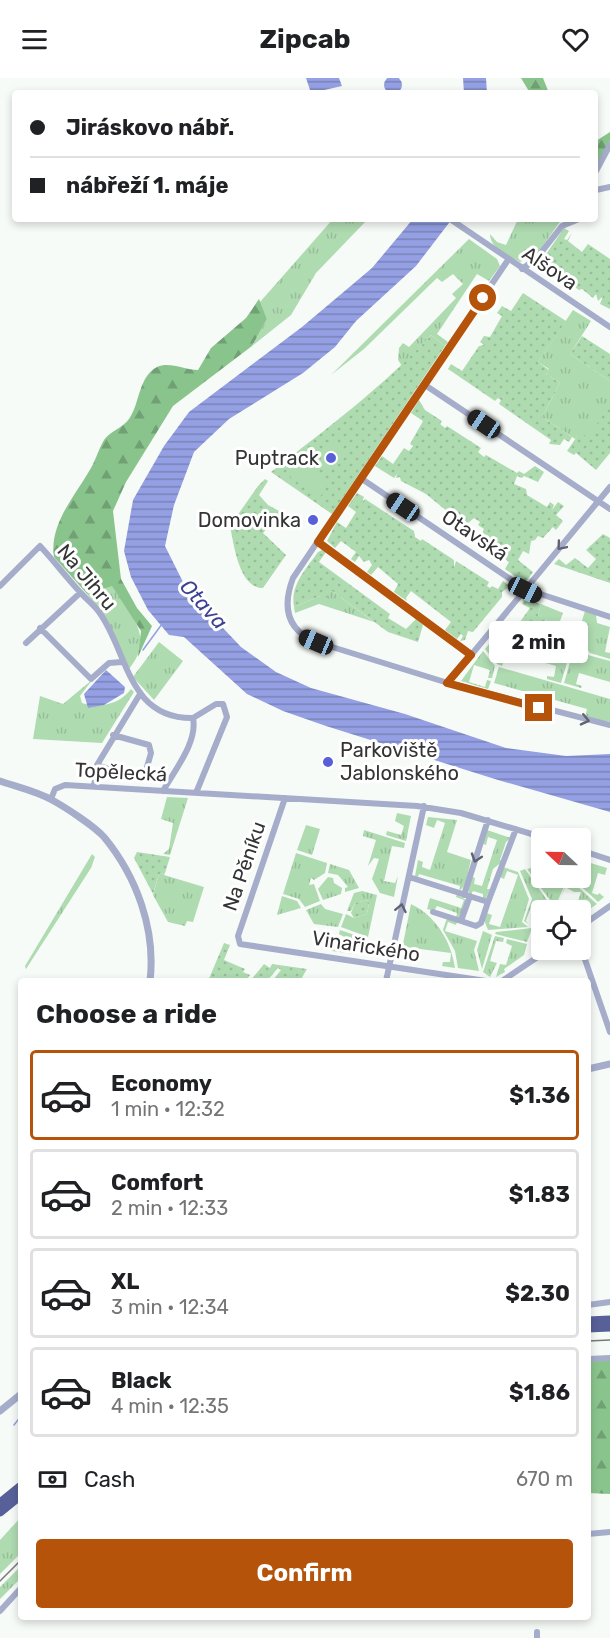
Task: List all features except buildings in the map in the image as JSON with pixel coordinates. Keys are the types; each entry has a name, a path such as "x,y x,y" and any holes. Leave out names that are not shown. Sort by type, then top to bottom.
{"highway":[{"path":"591,1321 610,1320"},
{"path":"591,1329 610,1327"},
{"path":"0,1503 18,1488"},
{"path":"0,1512 18,1497"}],"street":[{"path":"598,167 610,146"},
{"name":"Alšova","path":"455,222 610,327"},
{"path":"522,269 536,259 562,225 570,222"},
{"path":"508,260 318,542 289,589 289,612 293,628 302,636 316,642 447,683 610,725"},
{"path":"425,385 610,509"},
{"name":"Otavská","path":"362,478 525,590 610,617"},
{"path":"447,683 610,487"},
{"path":"318,542 471,655"},
{"name":"Na Jihru","path":"0,586 40,546 99,612 115,642 126,674 140,694 178,718 194,718"},
{"path":"26,643 80,593"},
{"path":"40,628 91,679 109,663 122,662"},
{"path":"94,787 97,765 113,735 140,694"},
{"path":"163,791 189,745 195,728 194,718 216,704 223,704 226,717 196,793"},
{"path":"97,765 137,778 145,774 151,753 149,745 113,735"},
{"name":"Topělecká","path":"0,781 51,800 102,835 128,873 149,925 152,964 150,978"},
{"name":"Topělecká","path":"51,800 55,789 64,784 424,806 488,820 531,834"},
{"name":"Na Pěníku","path":"240,944 238,936 285,798"},
{"path":"387,978 424,806"},
{"path":"461,921 488,820"},
{"path":"433,912 479,927 516,829"},
{"path":"591,854 610,860"},
{"path":"408,877 488,902"},
{"path":"591,919 610,906"},
{"name":"Vinařického","path":"240,944 468,978"},
{"path":"506,978 533,960"},
{"path":"585,960 610,1032"},
{"path":"591,1068 610,1064"},
{"path":"591,1305 610,1302"},
{"path":"591,1359 610,1358"},
{"path":"0,1411 18,1396"},
{"path":"591,1534 610,1532"},
{"path":"0,1611 18,1591"}],"green space":[{"path":"521,78 543,78 548,90 528,90"},
{"path":"610,132 610,141 598,162 598,140"},
{"path":"330,222 365,222 316,273 291,315 252,346 267,319 260,302"},
{"path":"517,222 560,222 537,254 520,262 496,248 490,234 497,242 506,245"},
{"path":"564,228 569,231 564,239 567,240 572,233 568,241 582,252 588,244 610,259 610,309 600,304 603,296 598,301 596,294 593,298 582,289 579,290 573,286 574,283 571,285 540,263"},
{"path":"469,239 497,259 500,266 489,281 477,274 437,334 448,342 445,346 431,335 402,366 398,360 399,348 403,343 409,347 456,298 452,294 463,284 453,274 442,282 437,278 364,349 331,375"},
{"path":"523,293 566,321 538,362 549,370 546,374 560,383 542,417 572,437 569,442 564,439 560,445 549,444 551,440 499,404 501,400 498,398 495,401 448,369 451,364 462,371 479,346 484,345 480,342 484,336 490,337 502,316 497,313 502,306 511,311"},
{"path":"259,299 267,319 252,346 173,406 126,482 113,511 121,579 137,608 152,626 138,657 141,631 112,586 87,594 54,557 55,534 69,502 90,469 104,440 123,425 133,413 146,377 151,371 162,365 198,370 211,348 246,318"},
{"path":"573,310 591,321 570,354 610,381 610,407 587,438 580,433 575,439 542,417 560,383 546,374 549,369 538,362"},
{"path":"431,335 445,346 332,514 271,472 374,390"},
{"path":"582,336 610,354 610,381 570,354"},
{"path":"419,400 425,410 442,421 440,424 445,428 447,426 481,448 478,452 484,457 486,455 517,473 519,471 524,474 535,466 544,472 538,482 524,476 522,478 517,476 514,484 526,489 527,495 547,507 550,502 554,505 552,510 558,502 564,506 556,515 563,521 556,530 553,527 543,538 538,536 531,541 529,554 523,551 518,560 533,572 525,583 505,569 509,562 498,553 494,541 482,533 484,529 478,525 480,522 474,518 467,524 426,494 401,481 400,477 396,478 397,474 394,478 375,466 382,456 393,464 404,448 409,451 413,446 410,444 423,421 411,413"},
{"path":"610,406 610,453 596,470 576,453 574,455 567,451 580,432 587,437"},
{"name":"Puptrack","path":"331,443 344,452 329,473 317,465"},
{"path":"300,462 330,482 320,497 290,477"},
{"path":"265,479 268,481 259,495 268,505 281,512 263,533 286,555 263,588 248,581 243,573 230,526"},
{"path":"357,493 364,497 362,502 365,499 414,531 415,537 421,541 422,539 454,560 454,568 456,561 489,582 487,586 490,588 492,586 498,589 503,581 510,586 502,592 502,597 473,632 468,631 465,640 460,641 463,636 461,634 457,639 445,630 451,622 411,591 406,598 407,601 394,592 398,584 378,567 371,575 367,572 372,565 369,560 364,562 359,556 355,562 351,559 356,552 341,541 335,548 327,541 337,522 346,528 356,512 348,506"},
{"path":"603,534 610,538 610,583 554,564 559,559 566,565 575,558 588,568 596,559 586,550"},
{"path":"322,550 326,552 319,562 390,614 388,618 406,629 416,619 423,625 418,642 388,632 332,591 326,598 320,596 294,607 293,599 297,584 318,552"},
{"path":"112,585 133,617 140,637 140,647 136,658 128,670 102,614 87,594"},
{"path":"332,591 374,622 319,604 295,613 294,607"},
{"path":"524,600 541,604 538,615 547,618 539,654 516,648 498,633 502,628 513,637 512,633 530,608 522,604"},
{"path":"541,604 563,613 554,637 569,642 572,635 575,636 561,683 547,679 547,676 554,677 556,666 500,650 497,661 503,663 502,666 497,664 485,649 498,633 516,648 543,634 547,619 538,615"},
{"path":"585,611 596,615 597,623 610,627 605,652 610,653 610,659 590,653 577,637"},
{"path":"159,642 183,661 154,700 133,677"},
{"path":"483,651 495,666 492,678 488,678 490,670 474,665 469,682 485,687 487,680 491,681 488,689 461,681"},
{"path":"573,651 610,661 610,682 579,673 576,684 582,686 581,688 564,683"},
{"path":"499,667 610,699 610,722 585,717 587,709 494,683"},
{"path":"93,679 80,696 82,703 109,704 121,699 131,689 134,692 102,743 33,739 40,696 63,704"},
{"path":"167,797 188,798 170,855 163,854 169,849 173,823 161,819"},
{"path":"397,813 411,816 406,841 386,835 387,831 401,835 404,826 395,821"},
{"path":"428,817 457,820 447,852 471,860 466,882 459,891 460,886 419,874 418,877 415,876 418,860 423,862 422,867 430,870 445,823 437,820 434,828 426,825"},
{"path":"306,825 320,829 312,855 297,850"},
{"path":"364,830 405,843 404,848 392,846 384,881 395,883 398,876 394,897 380,893 372,879 379,859 374,858 368,866 376,840 363,836"},
{"path":"487,830 511,838 506,842 500,860 503,861 493,869 487,889 490,889 486,898 483,899 483,894 473,891 471,895 468,892 472,877 475,878 474,884 482,886 497,840 488,837 486,845 483,844"},
{"path":"137,852 170,857 165,873 159,874 153,894 134,858"},
{"path":"296,853 327,863 325,873 314,880 311,878 309,885 314,884 320,901 305,907 299,899 283,894"},
{"path":"92,854 95,857 91,868 26,969 25,966"},
{"path":"591,863 607,868 605,875 598,873 592,893 598,895 599,893 604,897 598,902 583,888 591,888"},
{"path":"330,864 349,870 359,888 345,892 345,888 348,887 338,875 328,873"},
{"path":"503,867 518,872 529,899 522,922 528,927 488,930 484,920 486,913 492,915 489,924 500,927 518,875 507,871 504,879 498,876"},
{"path":"525,869 531,877 531,888 538,888 547,900 532,900 520,871"},
{"path":"165,873 164,875 204,887 193,922 187,921 185,926 168,922 153,895 159,874"},
{"path":"328,877 333,878 334,883 342,888 341,894 323,900 318,889"},
{"path":"541,888 564,888 558,900 550,900"},
{"path":"567,888 579,888 597,904 591,908 591,900 578,900 581,892 574,892"},
{"path":"362,891 377,895 368,937 341,927 346,914 354,918 367,914 369,903 367,900 355,903 351,911 347,911 354,893"},
{"path":"457,894 466,900 461,917 456,918 457,913 437,906 434,911 427,909 430,898 461,908 464,900 456,897"},
{"path":"282,896 297,901 301,908 277,915"},
{"path":"367,900 369,903 367,914 354,918 351,913 355,903"},
{"path":"531,902 526,921 529,924 524,921"},
{"path":"321,904 325,909 343,914 338,927 314,924 306,910"},
{"path":"411,904 428,915 441,930 450,948 455,968 442,966 443,962 450,962 451,953 405,947 404,956 411,958 410,962 400,959"},
{"path":"447,918 457,922 456,925 448,922 445,931 477,941 474,950 479,971 458,968 455,951 443,930"},
{"path":"531,928 527,942 495,934 496,932"},
{"path":"340,930 355,935 354,954 332,951 334,945 345,948 348,939 339,934"},
{"path":"483,931 492,935 482,969 477,950"},
{"path":"495,936 504,938 503,942 496,941 490,961 497,963 490,977 483,972"},
{"path":"507,939 527,944 524,955 496,977 500,964 506,965 512,946 506,943"},
{"path":"224,943 230,945 224,960 245,969 243,972 250,975 248,978 209,978"},
{"path":"264,964 270,968 272,964 307,969 302,978 274,978 281,970 278,968 270,978 252,978"},
{"path":"610,1360 610,1494 591,1493 591,1361"},
{"path":"18,1520 18,1556 0,1574 0,1540"},
{"path":"18,1569 18,1581 0,1599 0,1587"}],"water":[{"path":"393,76 401,82 400,90 386,90 384,85 387,79"},
{"path":"306,78 339,78 342,86 324,90 310,90"},
{"path":"463,78 486,78 487,90 464,90"},
{"path":"410,222 450,222 416,266 356,321 335,347 303,373 229,419 194,452 174,505 165,546 187,590 241,647 276,672 311,688 405,714 506,748 566,756 610,754 610,812 498,780 326,726 283,711 247,694 184,637 169,635 148,610 131,577 124,551 133,500 164,446 189,412 302,327 372,268"},
{"path":"106,670 125,687 124,693 104,705 88,708 84,694"}],"waterway":[{"path":"143,650 162,624"},
{"path":"14,1425 18,1420"}],"railway":[{"path":"591,1341 610,1340"},
{"path":"0,1581 18,1563"}],"place":[{"name":"Puptrack","path":"331,458"},
{"name":"Domovinka","path":"313,520"},
{"name":"Parkoviště Jablonského","path":"328,762"}],"route":[{"path":"483,298 318,542 471,655 447,683 539,708"}],"water label":[{"name":"Otava","path":"204,604"}]}
